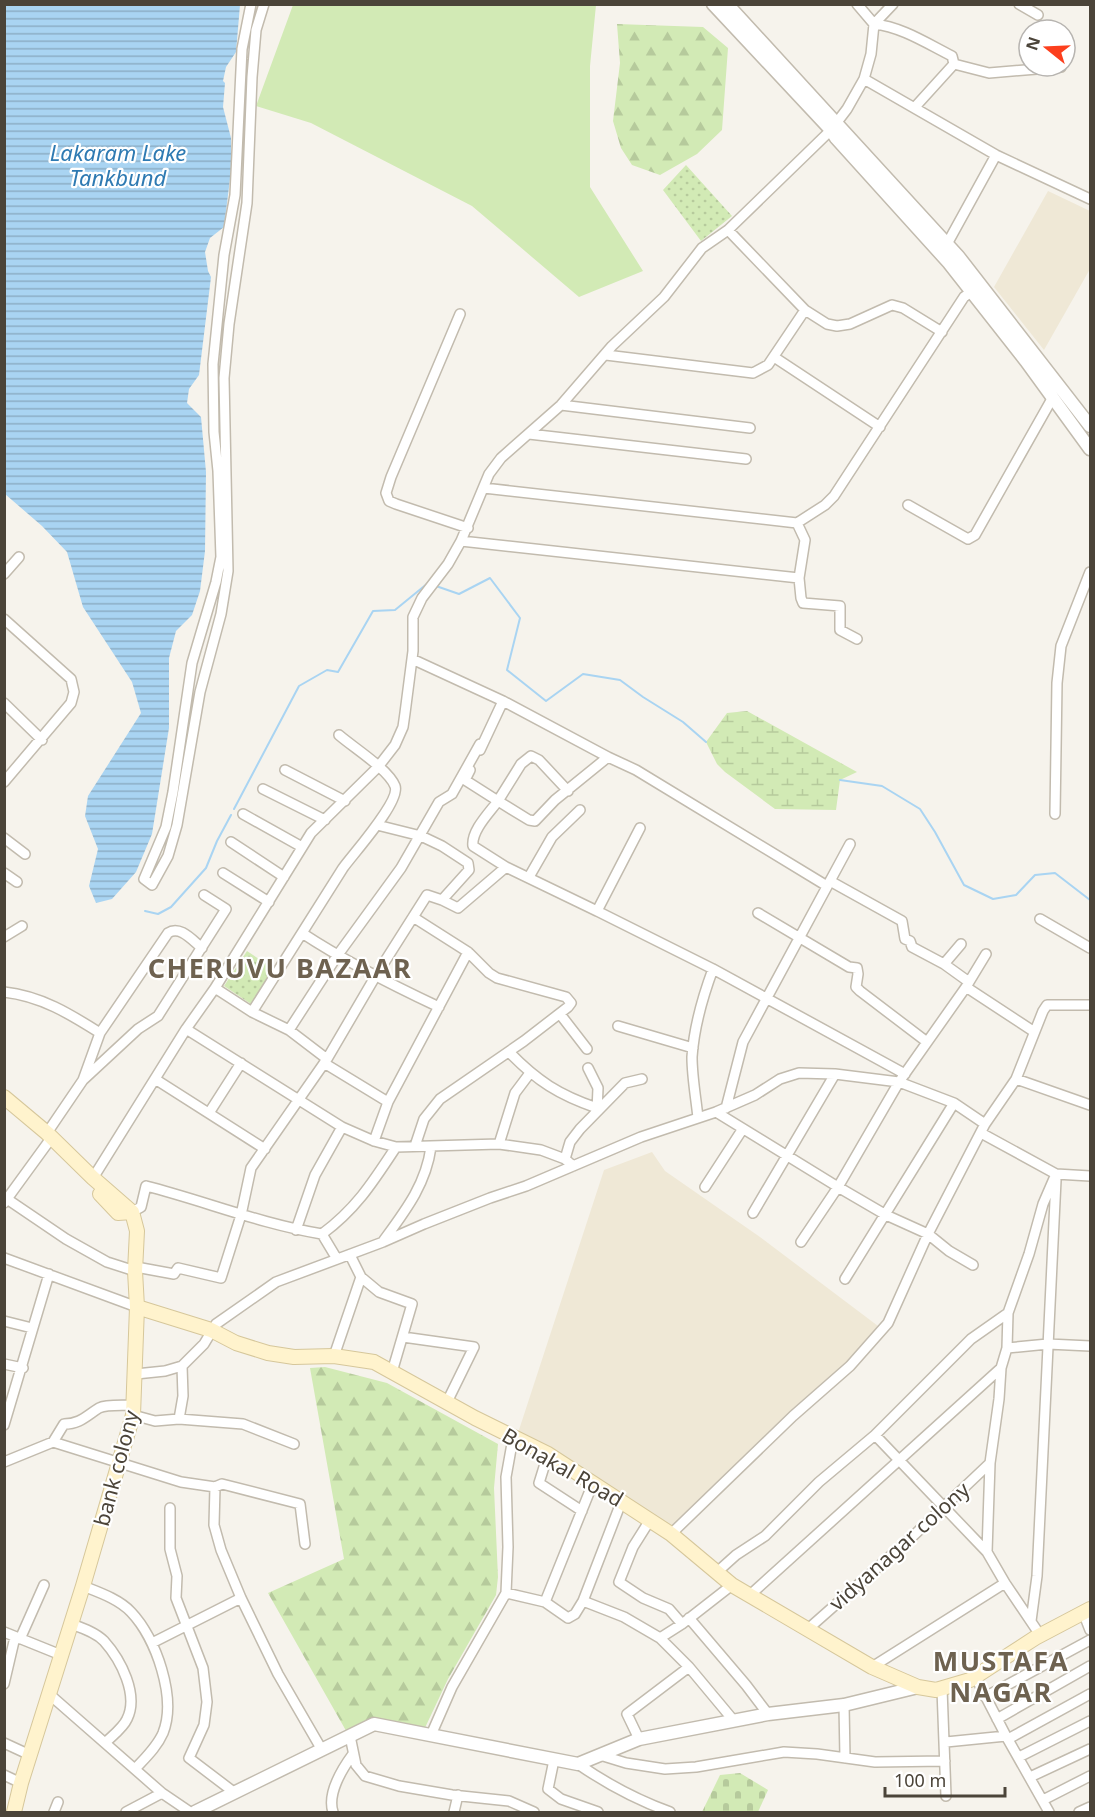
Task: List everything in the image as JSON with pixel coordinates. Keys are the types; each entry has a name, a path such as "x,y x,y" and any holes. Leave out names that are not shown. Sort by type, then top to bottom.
{"main road":[{"path":"4,1097 132,1212"},
{"path":"4,1106 49,1137 118,1213 132,1212"},
{"name":"bank colony","path":"11,1808 71,1624 133,1410 136,1374 137,1231 132,1212"},
{"name":"Bonakal Road","path":"137,1307 211,1330 236,1343 268,1353 294,1357 334,1356 374,1362 513,1438 548,1454 671,1534 732,1586 872,1667 918,1687 942,1689 966,1681 1088,1607"},
{"name":"Bonakal Road","path":"958,1683 966,1671 1034,1625 1088,1607"}],"street":[{"path":"251,4 242,49 235,195 224,255 213,364 220,557 216,582 192,663 166,827 144,879 152,885 168,856 177,825 200,692 221,614 228,571 224,378 229,324 247,203 256,30 264,4"},
{"path":"713,4 947,244 1036,354 1090,426"},
{"path":"727,4 949,263 1053,397 1090,449"},
{"path":"857,4 874,24 890,26 904,32 952,56 954,64"},
{"path":"93,1178 311,833 378,767 395,746 403,727 412,659 413,617 422,598 448,564 468,528 489,474 501,458 561,405 612,346 664,297 702,248 728,230 818,144 836,130 864,79 871,54 874,24 893,4"},
{"path":"1019,4 1038,15"},
{"path":"954,64 989,73 1017,71"},
{"path":"915,107 954,64"},
{"path":"864,79 996,155 1090,199"},
{"path":"947,244 996,155"},
{"path":"728,230 805,310 827,324 837,326 850,324 892,305 903,308 942,332"},
{"path":"484,488 797,523 825,505 834,496 964,297 971,292"},
{"path":"606,355 753,373 768,365 805,310"},
{"path":"460,314 386,493 389,501 396,504 468,528"},
{"path":"774,357 880,427"},
{"path":"908,506 968,539 975,535 1053,397"},
{"path":"561,405 750,428"},
{"path":"529,434 746,459"},
{"path":"797,523 805,540 799,578 803,603 840,606 840,630 856,639"},
{"path":"461,541 799,578"},
{"path":"4,574 20,557"},
{"path":"1055,814 1058,739 1057,683 1061,646 1090,572"},
{"path":"4,619 73,683 71,703 42,740 4,782"},
{"path":"412,659 503,701 636,770 828,883 902,921 905,939 910,941 912,946 944,964 968,985 1033,1031"},
{"path":"503,701 465,780 532,822 539,819 555,800 608,757"},
{"path":"4,703 42,740"},
{"path":"252,1012 343,868 377,825 395,795 396,789 390,779 339,735"},
{"path":"290,1030 337,956 401,868 438,802 452,794 480,744"},
{"path":"568,791 539,760 531,756 520,764 472,842 476,849 506,867 713,969 905,1074"},
{"path":"285,770 345,801"},
{"path":"263,789 325,820"},
{"path":"529,877 552,837 580,810"},
{"path":"243,814 302,847"},
{"path":"377,825 421,836 468,863 469,870 442,900"},
{"path":"597,911 640,828"},
{"path":"4,837 25,854"},
{"path":"231,842 284,877"},
{"path":"726,1108 743,1042 850,844"},
{"path":"202,948 179,930 171,930 168,933 100,1033 83,1080 49,1137 6,1201 107,1262 174,1274 177,1268 221,1278 242,1215 251,1168 326,1061 375,977 427,895 458,908 506,867"},
{"path":"4,873 17,882"},
{"path":"223,873 269,902"},
{"path":"83,1080 138,1029 158,1016 226,909 204,895"},
{"path":"758,913 849,967 857,968 856,987 927,1042"},
{"path":"412,917 468,952 497,978 568,998 570,1005 509,1052 440,1099 424,1119 415,1146"},
{"path":"1040,919 1090,948"},
{"path":"4,936 22,926"},
{"path":"302,933 375,977 439,1007"},
{"path":"944,964 961,944"},
{"path":"374,1141 388,1102 468,952"},
{"path":"801,1242 838,1187 899,1082 968,985 986,954"},
{"path":"698,1118 693,1048 704,994 713,969"},
{"path":"215,988 252,1012 290,1030 326,1061 388,1102"},
{"path":"4,992 43,1001 100,1033"},
{"path":"671,1534 793,1416 850,1366 888,1323 928,1234 985,1124 1016,1079 1042,1011 1047,1005 1090,1005"},
{"path":"560,1014 587,1049"},
{"path":"618,1026 693,1048"},
{"path":"186,1029 342,1127 374,1141 396,1147 499,1144 541,1150 569,1162"},
{"path":"509,1052 530,1073 556,1090 597,1111"},
{"path":"209,1113 241,1063"},
{"path":"588,1068 598,1088 597,1111"},
{"path":"499,1144 515,1093 530,1073"},
{"path":"136,1374 165,1371 182,1366 204,1344 211,1330 264,1288 276,1282 526,1186 569,1162 716,1112 755,1095 780,1079 799,1073 835,1074 899,1082 954,1103 985,1124"},
{"path":"753,1213 835,1074"},
{"path":"154,1079 265,1149"},
{"path":"569,1162 570,1142 597,1111 625,1083 642,1079"},
{"path":"1016,1079 1090,1105"},
{"path":"845,1279 954,1103"},
{"path":"716,1112 742,1130 886,1215 928,1234 949,1251 973,1265"},
{"path":"296,1230 315,1175 342,1127"},
{"path":"705,1187 742,1130"},
{"path":"981,1133 1056,1174 1090,1176"},
{"path":"132,1212 141,1207 146,1186 296,1230 322,1234 342,1220 364,1194 396,1147"},
{"path":"383,1242 419,1189 429,1164 431,1147"},
{"path":"987,1552 990,1463 1001,1368 1007,1348 1008,1313 1029,1254 1043,1204 1056,1174"},
{"path":"1034,1625 1056,1174"},
{"path":"322,1234 337,1259"},
{"path":"350,1255 361,1277 379,1292 412,1304 392,1372"},
{"path":"4,1258 137,1307"},
{"path":"4,1425 23,1368 48,1274"},
{"path":"334,1356 361,1277"},
{"path":"716,1573 736,1555 765,1536 819,1482 875,1435 970,1340 1008,1313"},
{"path":"4,1321 32,1328"},
{"path":"403,1337 474,1347 447,1402"},
{"path":"1007,1348 1048,1344 1090,1346"},
{"path":"4,1364 23,1368"},
{"path":"179,1419 183,1396 182,1366"},
{"path":"750,1595 1001,1368"},
{"path":"4,1462 53,1442 64,1424 74,1424 86,1419 101,1407 133,1410 155,1421 179,1419 243,1424 294,1444"},
{"path":"875,1435 987,1552 1034,1625"},
{"path":"431,1734 452,1687 506,1593 508,1547 506,1477 513,1438"},
{"path":"53,1442 120,1461 181,1482 215,1487 222,1484 300,1503 304,1544"},
{"path":"548,1454 539,1483 582,1511"},
{"name":"vidyanagar colony","path":"808,1629 944,1508 990,1463"},
{"path":"545,1602 593,1483"},
{"path":"215,1487 214,1525 221,1550 241,1598 278,1674 322,1750"},
{"path":"506,1593 545,1602 568,1618 576,1614 622,1500"},
{"path":"170,1508 170,1549 177,1576 177,1598 202,1668 207,1702 204,1725 189,1758 235,1793"},
{"path":"650,1520 633,1547 619,1582 686,1621 746,1685 768,1714"},
{"path":"872,1667 1005,1583"},
{"path":"4,1684 17,1638 44,1585"},
{"path":"82,1586 105,1595 130,1610 152,1642 166,1682 166,1723 154,1749 135,1769"},
{"path":"660,1638 732,1586"},
{"path":"152,1642 241,1598"},
{"path":"583,1601 624,1617 660,1638 734,1721"},
{"path":"1088,1607 1090,1630"},
{"path":"71,1624 92,1632 104,1641 125,1674 133,1702 127,1721 105,1743"},
{"path":"4,1632 61,1655"},
{"path":"985,1697 1090,1640"},
{"path":"997,1719 1090,1666"},
{"path":"639,1739 627,1714 688,1667"},
{"path":"975,1676 1049,1812"},
{"path":"578,1764 639,1739 768,1714 844,1705 918,1687"},
{"path":"942,1689 946,1742 946,1796"},
{"path":"49,1694 162,1793 190,1812"},
{"path":"946,1742 1007,1738 1090,1694"},
{"path":"844,1705 845,1758"},
{"path":"1019,1757 1090,1721"},
{"path":"195,1812 374,1724 578,1764 602,1781 670,1812"},
{"path":"350,1736 356,1765 365,1776 399,1786 458,1796 509,1801 534,1812"},
{"path":"4,1743 30,1755"},
{"path":"1030,1777 1090,1749"},
{"path":"600,1755 626,1763 665,1770 784,1752 875,1762 945,1761"},
{"path":"333,1812 330,1804 334,1792 353,1755"},
{"path":"554,1760 548,1789 561,1799 598,1812"},
{"path":"4,1775 21,1783"},
{"path":"1043,1800 1090,1776"},
{"path":"126,1812 162,1793"},
{"path":"454,1812 458,1796"},
{"path":"54,1812 58,1802"},
{"path":"1079,1812 1090,1807"}],"shaded area":[{"path":"1048,191 1090,211 1090,269 1044,350 994,287"},
{"path":"652,1152 665,1171 760,1237 882,1329 672,1532 517,1436 604,1170"}],"green space":[{"path":"293,5 596,5 590,66 590,187 643,271 579,297 472,206 311,123 256,106"},
{"path":"617,24 703,27 728,48 722,130 697,154 660,175 632,165 621,148 613,121 620,63"},
{"path":"686,165 732,216 701,241 663,190"},
{"path":"747,711 857,772 840,780 836,810 775,809 717,764 706,742 727,713"},
{"path":"247,951 277,971 254,1006 224,986"},
{"path":"325,1367 387,1383 498,1444 494,1488 498,1577 496,1595 448,1679 423,1732 374,1724 349,1736 268,1593 344,1559 310,1368"},
{"path":"740,1773 768,1790 758,1812 702,1812 720,1775"}],"water":[{"name":"Lakaram Lake Tankbund","path":"5,4 240,5 236,52 226,67 223,81 225,83 223,107 231,138 231,171 224,227 210,238 205,252 211,277 199,375 189,389 187,403 201,417 206,472 205,551 200,591 192,615 176,631 169,658 169,728 152,834 136,872 112,899 96,903 89,886 98,849 85,816 88,796 141,713 132,682 83,607 67,552 42,526 5,494"}],"waterway":[{"path":"436,586 459,594 490,578 520,618 507,670 546,701 583,674 620,680 683,722 706,742"},
{"path":"234,809 299,686 327,670 338,672 373,611 395,610 428,583"},
{"path":"840,780 882,786 920,809 964,885 993,899 1016,895 1035,875 1055,873 1090,900"},
{"path":"145,911 158,914 171,907 206,868 231,815"}],"district":[{"name":"CHERUVU BAZAAR","path":"280,967"},
{"name":"MUSTAFA NAGAR","path":"1001,1676"}]}
